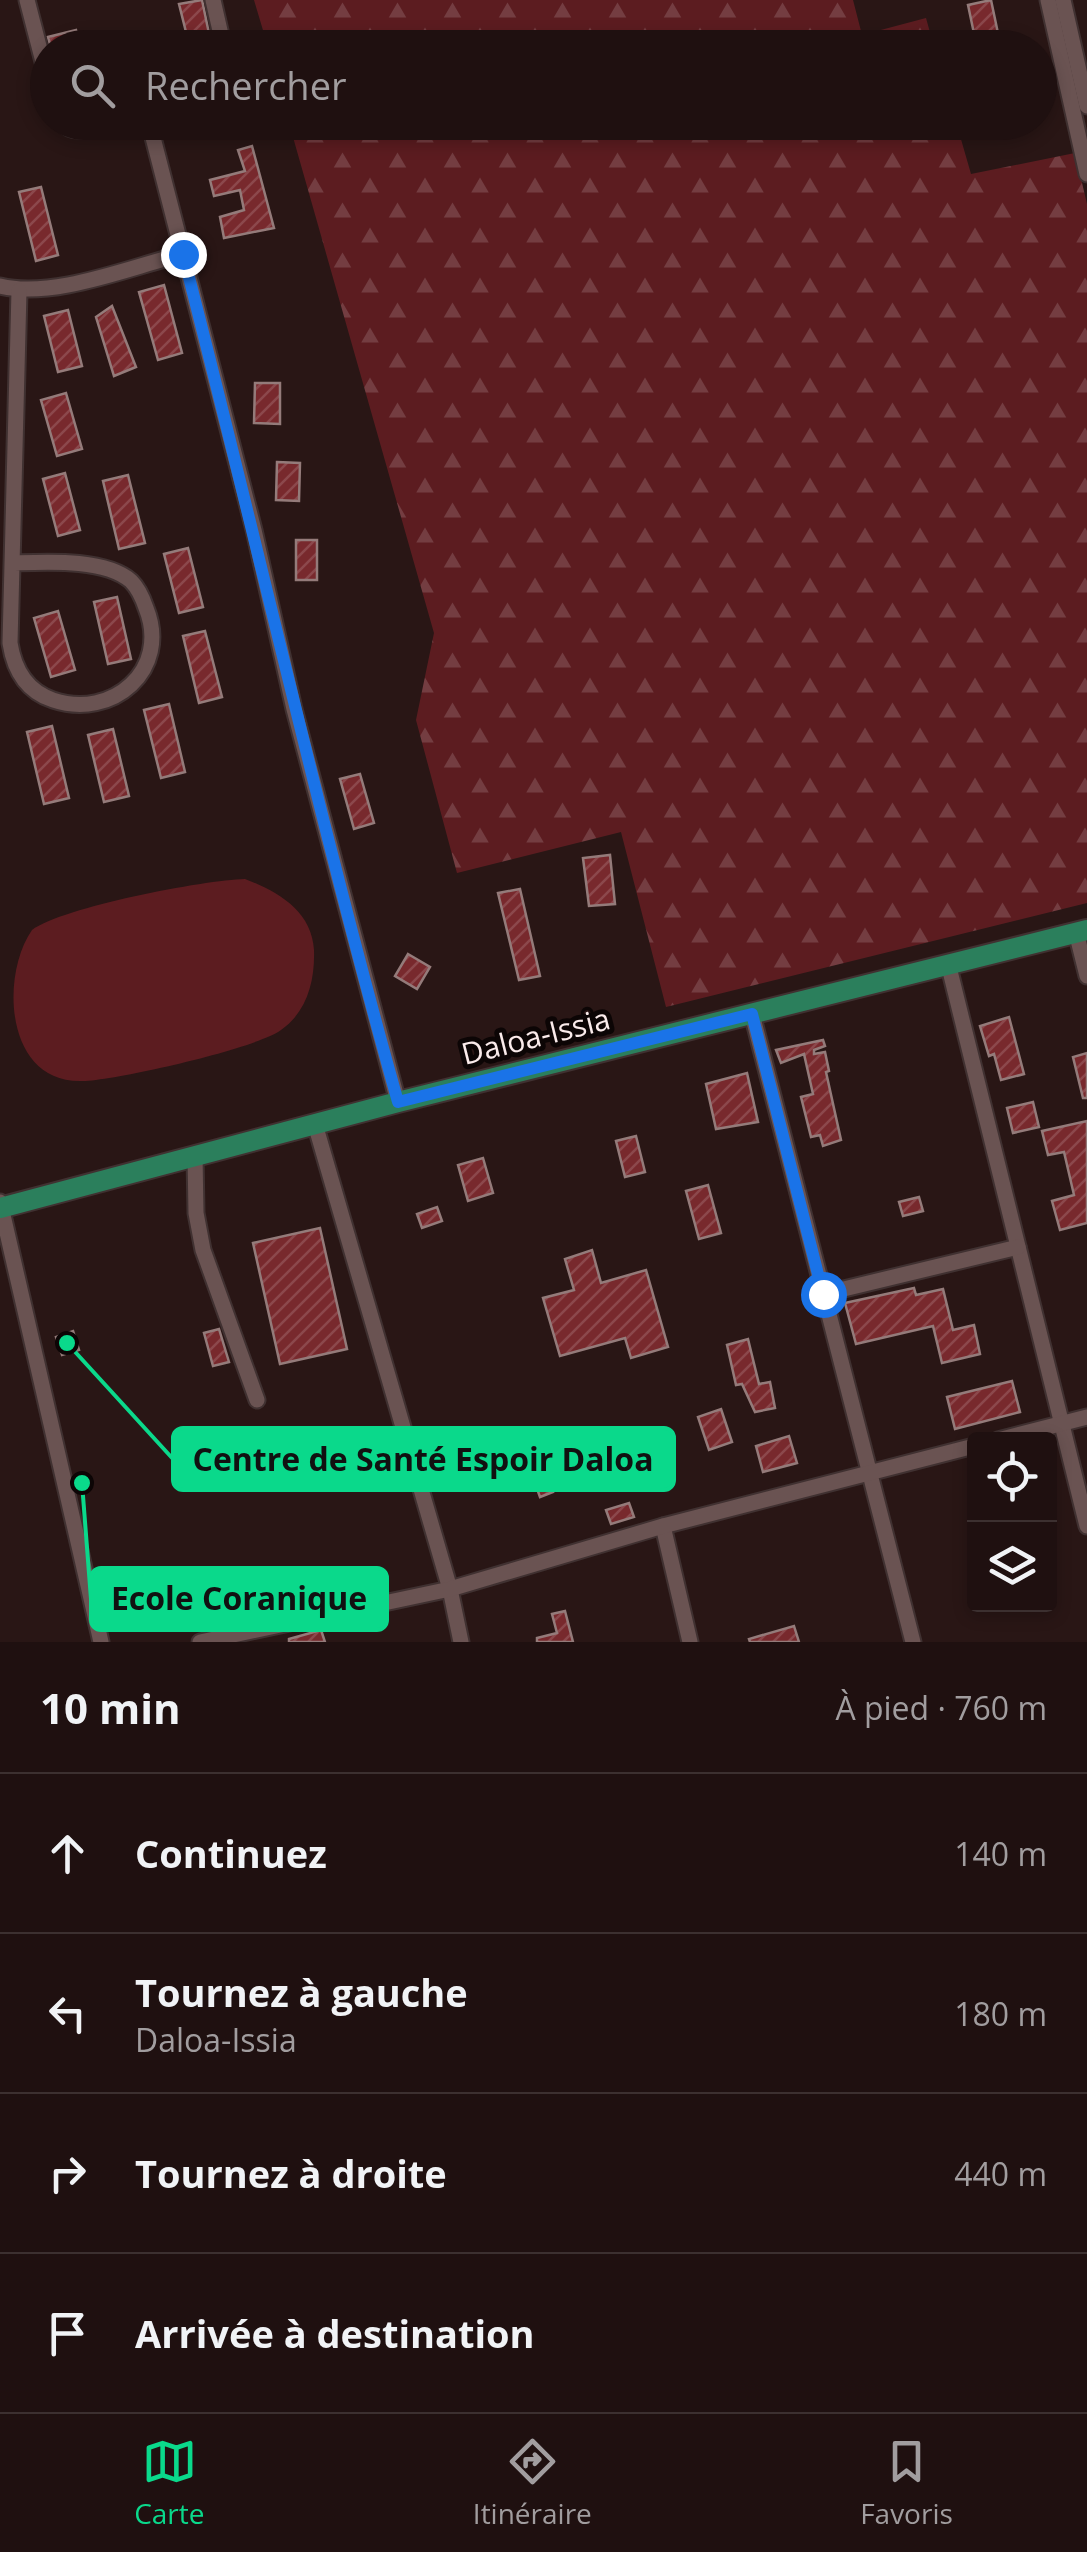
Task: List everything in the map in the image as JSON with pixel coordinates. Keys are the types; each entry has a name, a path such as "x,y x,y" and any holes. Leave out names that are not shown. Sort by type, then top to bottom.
{"main road":[{"name":"Daloa-Issia","path":"1,1206 1082,931"}],"street":[{"path":"213,0 220,30"},
{"path":"1048,0 1055,30"},
{"path":"1063,0 1087,106"},
{"path":"33,1 38,30"},
{"path":"1057,40 1087,174"},
{"path":"154,140 254,530 294,708 398,1102"},
{"path":"0,286 20,291 56,287 183,254"},
{"path":"12,563 92,565 130,580 151,620 152,643 146,666 134,682 100,704 80,706 44,697 18,673 10,643 12,563 20,291"},
{"path":"1082,931 1087,976"},
{"path":"948,963 1087,1526"},
{"path":"752,1014 872,1472 912,1642"},
{"path":"315,1124 450,1589 461,1642"},
{"path":"195,1156 196,1213 203,1250 257,1400"},
{"path":"1,1206 101,1642"},
{"path":"823,1294 1018,1247"},
{"path":"1028,1432 1087,1417"},
{"path":"200,1642 450,1589 663,1526 967,1448"},
{"path":"663,1526 690,1642"}],"green space":[{"path":"254,0 853,0 861,30 263,30"},
{"path":"926,18 929,30 881,30"},
{"path":"294,140 961,140 971,174 1075,153 1087,204 1087,903 666,1007 621,832 457,873 416,720 434,633"},
{"path":"245,879 291,904 312,936 311,984 290,1023 244,1046 124,1075 83,1081 57,1077 38,1065 24,1047 16,1024 14,999 22,950 32,930 102,904"}],"building":[{"path":"202,0 208,30 186,30 179,4"},
{"path":"991,0 997,30 973,30 968,5"},
{"path":"252,146 274,228 224,238 220,217 244,210 240,190 214,196 210,180 245,171 238,150"},
{"path":"41,187 58,255 36,261 19,192"},
{"path":"164,285 182,353 158,360 139,292"},
{"path":"112,306 136,367 114,376 96,317"},
{"path":"68,310 82,366 58,372 44,316"},
{"path":"255,383 280,383 280,424 254,423"},
{"path":"66,393 82,449 57,456 41,400"},
{"path":"277,462 300,463 299,501 276,500"},
{"path":"65,473 80,530 58,536 43,479"},
{"path":"128,475 145,543 119,549 103,481"},
{"path":"296,540 317,540 317,580 296,580"},
{"path":"188,548 203,607 179,613 164,554"},
{"path":"117,597 131,659 108,664 94,602"},
{"path":"58,611 75,670 51,677 34,618"},
{"path":"205,631 222,697 199,703 183,636"},
{"path":"169,704 185,772 161,778 144,710"},
{"path":"52,726 69,798 44,804 27,732"},
{"path":"113,729 129,796 104,802 88,735"},
{"path":"360,774 374,823 354,829 340,779"},
{"path":"610,855 615,904 589,906 583,858"},
{"path":"520,889 540,976 519,980 498,893"},
{"path":"408,954 430,967 417,989 395,976"},
{"path":"1009,1017 1024,1074 1001,1080 980,1026"},
{"path":"823,1040 825,1046 814,1050 814,1054 825,1052 841,1140 823,1146 820,1135 811,1137 801,1097 813,1094 804,1054 781,1063 776,1050"},
{"path":"1087,1053 1087,1098 1083,1098 1073,1057"},
{"path":"747,1073 758,1122 716,1129 706,1084"},
{"path":"1033,1102 1039,1127 1013,1133 1007,1108"},
{"path":"1087,1121 1087,1223 1060,1230 1052,1201 1074,1195 1064,1152 1048,1155 1042,1131"},
{"path":"636,1136 645,1172 625,1177 616,1141"},
{"path":"483,1158 493,1193 468,1201 458,1165"},
{"path":"708,1185 721,1233 699,1239 686,1191"},
{"path":"919,1197 923,1211 903,1216 899,1202"},
{"path":"437,1207 442,1221 422,1228 417,1214"},
{"path":"320,1228 347,1349 280,1364 253,1243"},
{"path":"592,1250 601,1283 646,1270 668,1347 631,1358 625,1338 560,1356 543,1298 574,1290 565,1259"},
{"path":"914,1288 916,1295 943,1289 953,1330 974,1325 980,1354 942,1363 933,1326 856,1344 845,1303"},
{"path":"219,1329 229,1362 213,1366 204,1333"},
{"path":"73,1331 79,1350 62,1355 56,1337"},
{"path":"748,1339 759,1384 770,1382 775,1408 755,1412 742,1384 736,1385 727,1345"},
{"path":"1012,1381 1020,1412 955,1429 947,1397"},
{"path":"721,1409 732,1442 709,1450 698,1417"},
{"path":"789,1436 797,1463 763,1472 756,1446"},
{"path":"548,1476 553,1492 540,1497 534,1480"},
{"path":"629,1503 634,1517 611,1524 606,1510"},
{"path":"565,1611 573,1642 537,1642 537,1638 557,1633 552,1614"},
{"path":"794,1626 799,1642 749,1639"},
{"path":"321,1630 325,1642 289,1642 289,1639"}],"place":[{"name":"Centre de Santé Espoir Daloa","path":"67,1343"},
{"name":"Ecole Coranique","path":"82,1483"}],"route":[{"path":"183,254 254,530 294,708 398,1102 752,1014 823,1294"}]}
